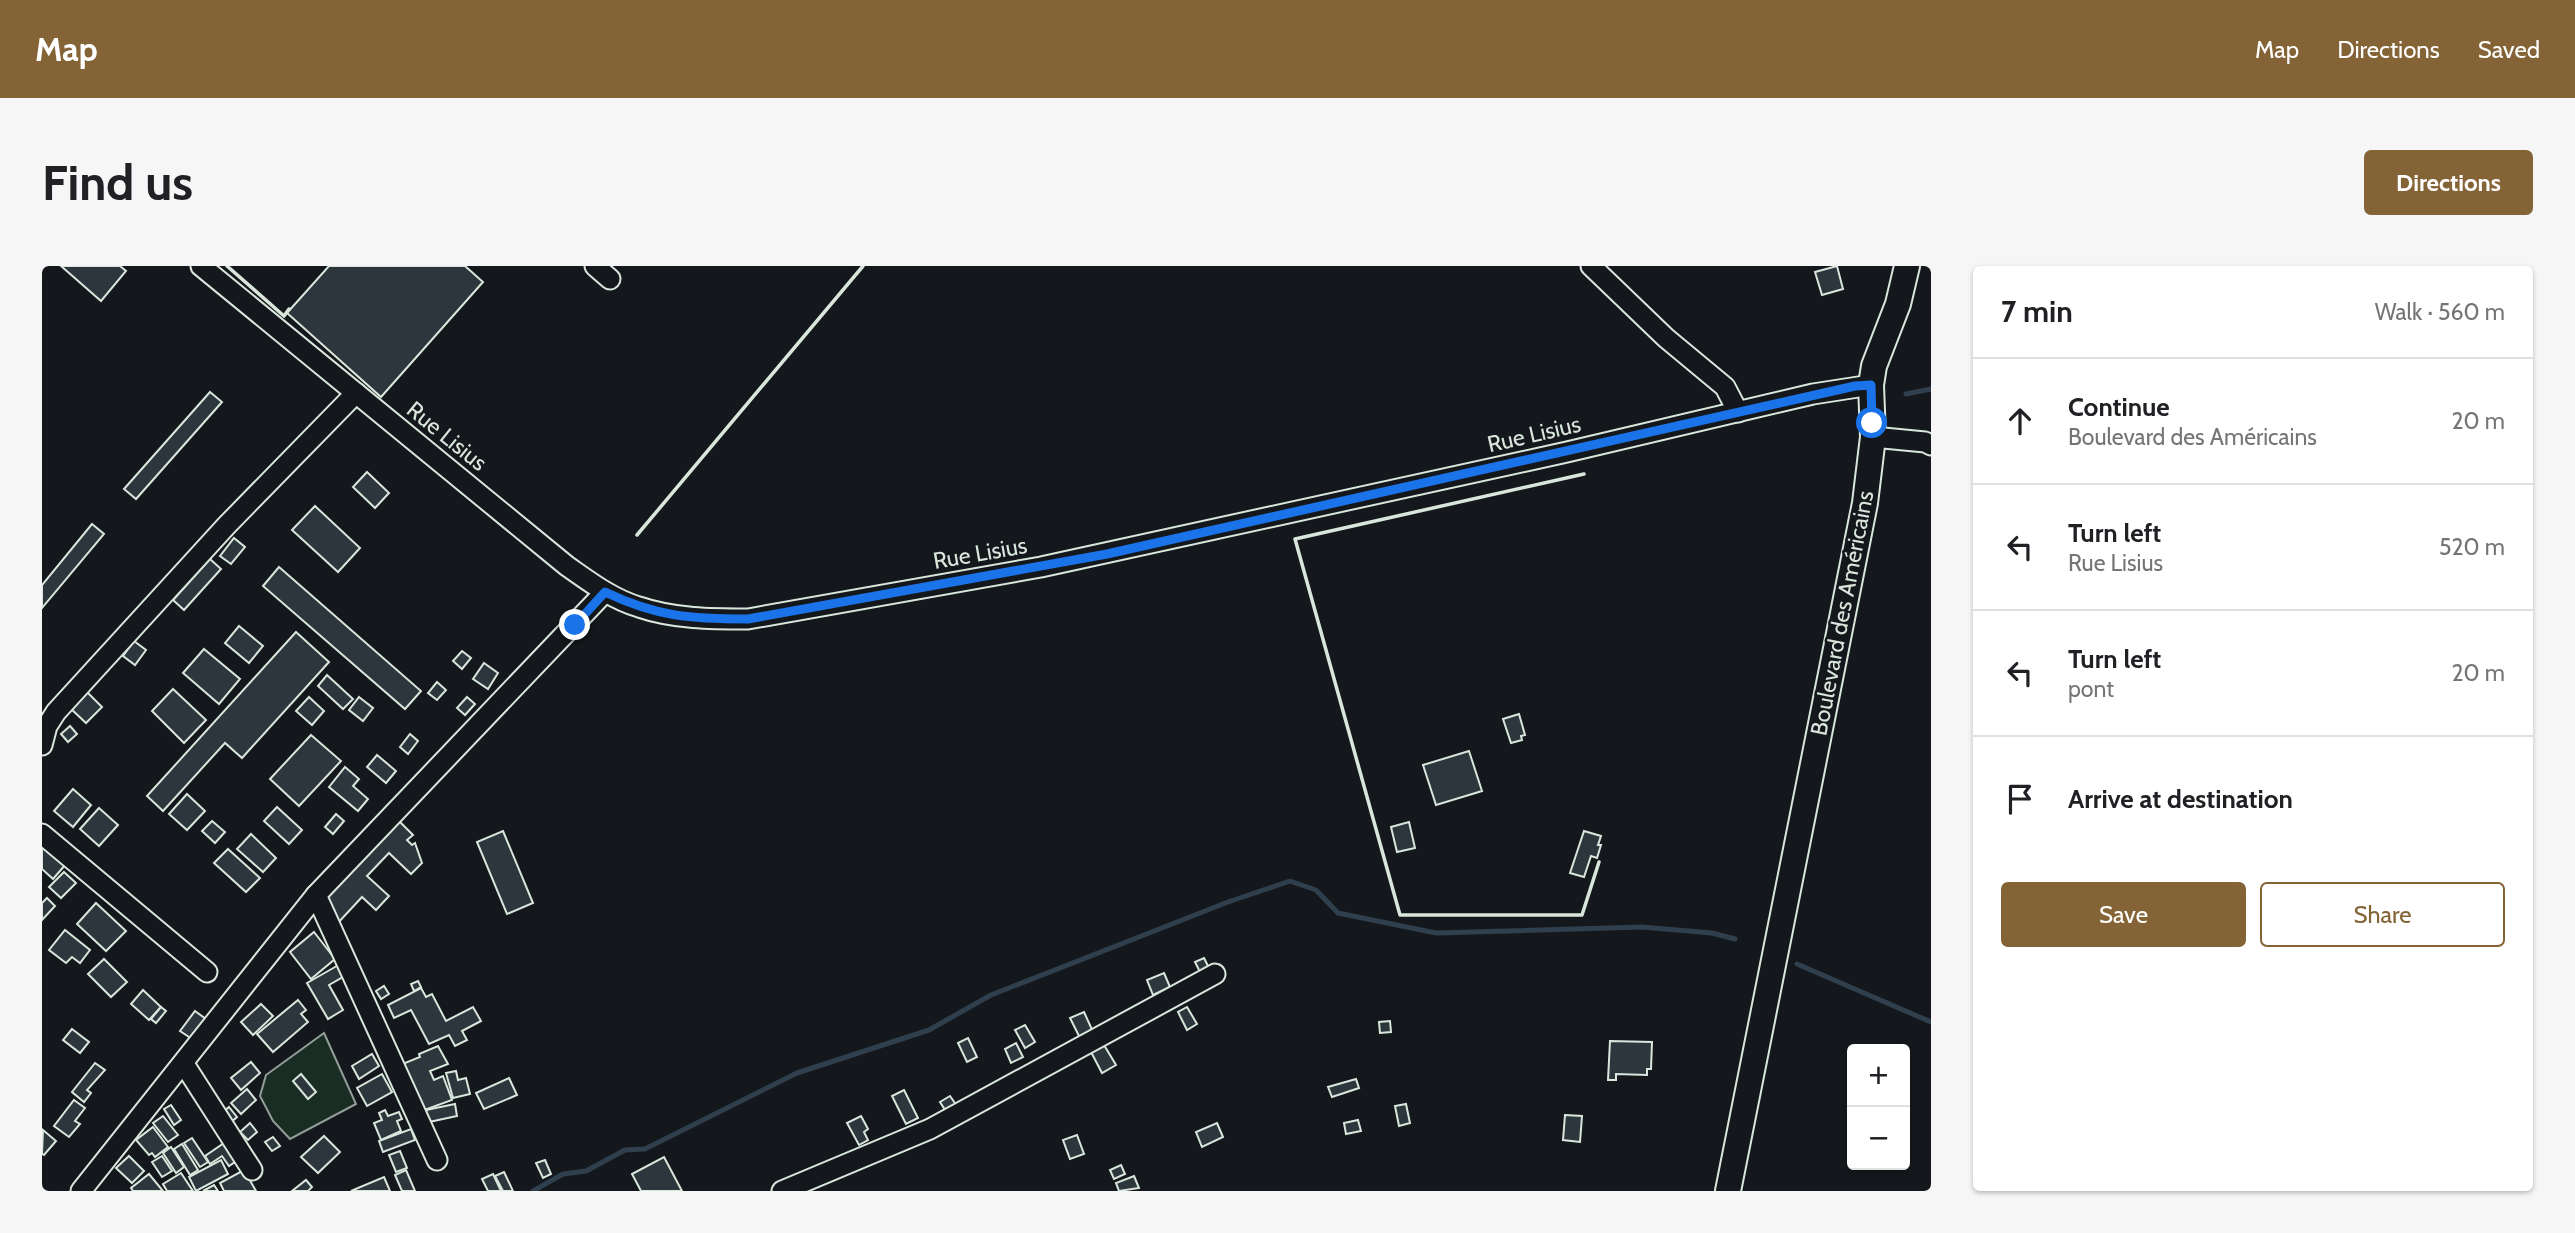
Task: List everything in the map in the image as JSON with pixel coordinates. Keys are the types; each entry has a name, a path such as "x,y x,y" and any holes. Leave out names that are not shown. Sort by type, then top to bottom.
{"main road":[{"name":"Boulevard des Américains","path":"1728,1191 1866,503 1873,437 1871,385 1874,366 1895,312 1907,266"}],"street":[{"name":"Rue Lisius","path":"201,266 567,566 605,592 636,607 705,619 748,619 1068,562 1823,392 1871,385"},
{"path":"1591,266 1666,338 1725,387 1738,412"},
{"path":"42,745 47,726 56,712 227,525 356,393"},
{"path":"1873,437 1926,442 1931,445"},
{"path":"81,1191 316,895 605,592"},
{"path":"42,834 207,972"},
{"path":"316,895 437,1160"},
{"path":"782,1191 929,1129 1215,974"},
{"path":"184,1064 252,1170"}],"green space":[{"path":"324,1033 356,1104 290,1139 273,1121 260,1096 266,1075"}],"building":[{"path":"61,266 120,266 126,271 101,301"},
{"path":"329,266 465,266 483,282 381,397 287,313"},
{"path":"1837,266 1843,289 1822,295 1815,272"},
{"path":"210,392 222,402 136,499 124,489"},
{"path":"367,472 389,493 375,508 353,487"},
{"path":"315,506 360,548 338,572 292,530"},
{"path":"92,524 104,534 42,608 42,585"},
{"path":"234,538 245,547 231,564 220,556"},
{"path":"210,559 221,569 184,610 173,600"},
{"path":"279,567 421,691 405,709 263,586"},
{"path":"239,626 263,646 249,663 225,643"},
{"path":"296,632 329,662 242,758 225,743 163,811 147,796"},
{"path":"134,641 146,650 135,665 123,656"},
{"path":"204,649 240,679 219,704 183,673"},
{"path":"462,651 471,658 462,669 453,661"},
{"path":"484,663 498,673 488,689 473,679"},
{"path":"327,675 353,699 343,709 318,686"},
{"path":"437,682 446,690 437,700 428,693"},
{"path":"173,689 206,720 184,743 152,711"},
{"path":"86,691 102,707 86,723 70,708"},
{"path":"309,697 324,711 312,725 296,711"},
{"path":"359,697 373,708 363,721 349,710"},
{"path":"467,697 475,704 465,715 457,708"},
{"path":"1519,714 1525,735 1521,736 1522,740 1511,743 1503,719"},
{"path":"70,726 77,734 68,742 61,734"},
{"path":"410,734 418,741 408,754 400,747"},
{"path":"311,735 341,761 299,806 270,779"},
{"path":"1469,751 1482,791 1436,805 1423,765"},
{"path":"377,755 396,771 386,783 367,767"},
{"path":"345,767 359,779 353,786 368,799 358,811 329,787"},
{"path":"73,789 91,805 73,827 54,811"},
{"path":"187,794 205,811 187,830 169,814"},
{"path":"277,807 302,830 289,844 264,821"},
{"path":"99,808 118,825 99,846 80,829"},
{"path":"336,814 344,821 333,834 325,827"},
{"path":"395,817 413,835 407,840 412,845 415,843 422,863 411,874 389,853 367,876 389,896 376,910 362,897 337,924 324,897 394,828 390,823"},
{"path":"212,821 225,832 215,843 202,831"},
{"path":"1409,822 1415,848 1397,852 1391,827"},
{"path":"503,831 533,903 507,914 477,842"},
{"path":"1584,831 1601,836 1598,845 1601,845 1597,858 1591,856 1584,877 1570,873"},
{"path":"251,834 276,858 263,872 237,849"},
{"path":"45,845 66,864 53,879 42,869 42,849"},
{"path":"228,849 260,878 246,892 214,863"},
{"path":"64,872 76,883 61,898 49,887"},
{"path":"47,898 55,906 42,920 42,903"},
{"path":"96,903 126,931 106,951 77,924"},
{"path":"65,930 90,950 80,963 72,957 66,963 49,950"},
{"path":"314,932 335,959 311,979 290,952"},
{"path":"1204,958 1210,970 1201,974 1195,962"},
{"path":"104,959 127,982 111,997 88,974"},
{"path":"342,963 348,974 329,985 343,1010 328,1019 307,983"},
{"path":"1164,973 1170,987 1153,995 1147,980"},
{"path":"418,981 421,987 414,991 411,984"},
{"path":"384,986 389,994 381,999 376,991"},
{"path":"421,988 426,997 432,994 446,1021 473,1007 481,1021 462,1031 467,1040 455,1046 449,1035 429,1044 411,1010 394,1018 388,1005"},
{"path":"143,990 161,1007 149,1020 131,1004"},
{"path":"298,1000 306,1010 301,1014 308,1022 273,1052 257,1034"},
{"path":"261,1004 273,1016 253,1035 241,1022"},
{"path":"161,1007 166,1011 156,1023 151,1019"},
{"path":"1187,1007 1197,1024 1187,1030 1178,1012"},
{"path":"195,1011 206,1019 192,1039 180,1031"},
{"path":"1084,1012 1094,1034 1081,1040 1070,1018"},
{"path":"1390,1021 1391,1032 1380,1033 1379,1022"},
{"path":"1025,1025 1035,1042 1025,1048 1015,1030"},
{"path":"72,1029 89,1042 80,1053 63,1040"},
{"path":"968,1038 977,1057 967,1062 958,1043"},
{"path":"1610,1041 1652,1042 1651,1069 1647,1069 1647,1075 1616,1074 1616,1080 1608,1080"},
{"path":"1016,1043 1023,1057 1011,1063 1005,1049"},
{"path":"1104,1045 1116,1065 1102,1073 1091,1052"},
{"path":"438,1046 448,1064 430,1071 434,1080 443,1076 452,1100 419,1112 400,1065"},
{"path":"372,1054 379,1066 359,1079 352,1066"},
{"path":"251,1062 260,1073 241,1090 231,1078"},
{"path":"95,1063 105,1070 87,1090 91,1093 84,1102 72,1092"},
{"path":"456,1071 458,1080 466,1078 470,1094 453,1098 446,1073"},
{"path":"301,1074 316,1092 308,1099 293,1081"},
{"path":"382,1074 392,1092 367,1106 357,1088"},
{"path":"509,1078 517,1095 484,1109 476,1093"},
{"path":"1356,1079 1359,1088 1332,1097 1328,1087"},
{"path":"247,1089 256,1100 241,1114 231,1103"},
{"path":"904,1090 918,1118 906,1124 892,1096"},
{"path":"950,1096 959,1109 949,1116 940,1102"},
{"path":"74,1100 85,1108 75,1121 80,1124 69,1137 54,1126"},
{"path":"455,1104 457,1116 429,1122 426,1110"},
{"path":"1406,1104 1410,1123 1399,1126 1395,1106"},
{"path":"171,1105 181,1120 174,1125 164,1109"},
{"path":"229,1107 237,1117 230,1123 222,1113"},
{"path":"385,1110 388,1116 399,1112 402,1119 397,1121 401,1131 381,1140 374,1123 382,1120 379,1113"},
{"path":"1565,1115 1582,1116 1580,1142 1563,1140"},
{"path":"163,1116 178,1135 168,1142 153,1123"},
{"path":"861,1116 868,1129 864,1132 868,1140 859,1145 847,1123"},
{"path":"1358,1120 1361,1131 1346,1134 1344,1123"},
{"path":"250,1123 257,1132 248,1140 240,1132"},
{"path":"1217,1123 1223,1137 1202,1147 1196,1132"},
{"path":"153,1127 168,1147 155,1157 152,1153 149,1155 136,1140"},
{"path":"411,1129 415,1140 383,1152 379,1141"},
{"path":"43,1130 56,1141 44,1155 42,1154"},
{"path":"1077,1135 1084,1154 1070,1159 1063,1140"},
{"path":"324,1136 340,1152 318,1173 301,1157"},
{"path":"273,1137 280,1146 272,1151 265,1142"},
{"path":"192,1138 208,1162 200,1167 184,1143"},
{"path":"230,1139 242,1157 229,1166 222,1156 210,1164 205,1156"},
{"path":"182,1144 198,1170 190,1175 174,1149"},
{"path":"171,1147 184,1167 176,1173 163,1153"},
{"path":"400,1151 407,1168 396,1172 389,1155"},
{"path":"129,1156 144,1171 132,1183 116,1168"},
{"path":"162,1156 172,1171 162,1177 152,1162"},
{"path":"664,1157 682,1191 641,1191 632,1174"},
{"path":"221,1160 228,1174 196,1191 189,1177"},
{"path":"545,1160 551,1174 543,1178 536,1163"},
{"path":"1121,1165 1125,1174 1114,1179 1110,1170"},
{"path":"244,1170 256,1191 224,1191 220,1183"},
{"path":"406,1170 415,1191 402,1191 395,1175"},
{"path":"504,1172 513,1191 503,1191 495,1176"},
{"path":"181,1173 193,1191 167,1191 163,1184"},
{"path":"149,1174 163,1191 133,1191 131,1188"},
{"path":"493,1174 501,1191 488,1191 482,1179"},
{"path":"1134,1176 1139,1188 1119,1191 1116,1183"},
{"path":"384,1177 390,1191 351,1191"},
{"path":"306,1180 312,1187 308,1191 292,1191"},
{"path":"214,1185 218,1191 203,1191"}],"waterway":[{"path":"1906,394 1931,389"},
{"path":"533,1191 563,1174 586,1171 625,1150 645,1149 797,1073 929,1030 991,995 1228,902 1290,881 1316,890 1338,913 1436,933 1642,927 1712,933 1735,939"},
{"path":"1797,964 1931,1022"}],"wall":[{"path":"227,266 284,316 289,309"},
{"path":"637,535 863,266"},
{"path":"1584,474 1295,539 1400,915 1582,915 1599,862"}],"route":[{"path":"575,625 605,592 636,607 657,612 705,619 748,619 1041,567 1855,386 1871,385 1872,423"}]}
